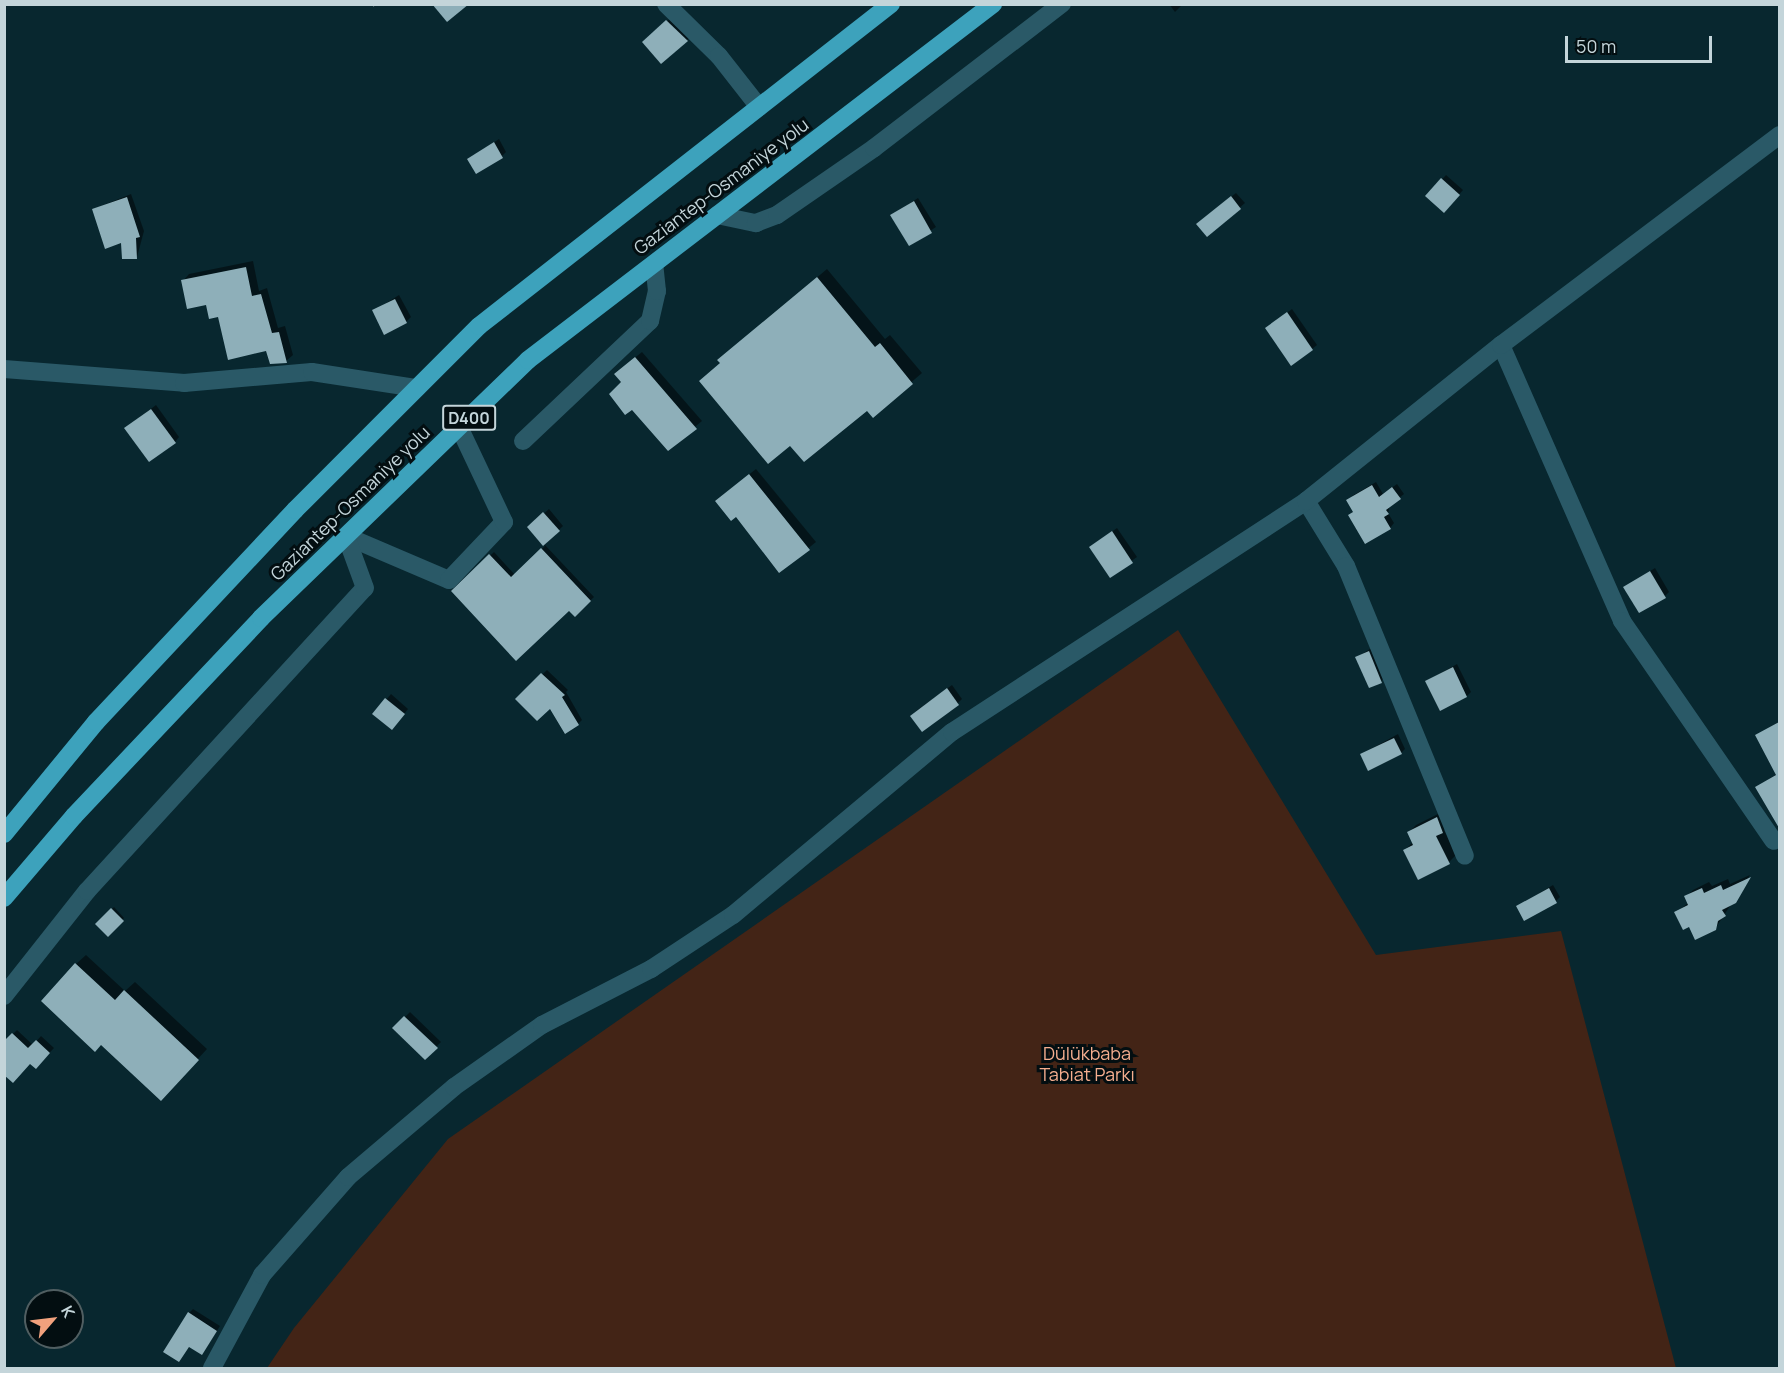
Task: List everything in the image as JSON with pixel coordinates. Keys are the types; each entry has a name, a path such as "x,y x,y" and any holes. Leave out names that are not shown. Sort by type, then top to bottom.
{"highway":[{"name":"Gaziantep-Osmaniye yolu","path":"4,834 96,722 295,510 479,326 891,4"},
{"name":"Gaziantep-Osmaniye yolu","path":"4,898 74,816 220,661 528,360 993,4"}],"street":[{"path":"666,4 719,56 759,107"},
{"path":"717,215 756,223 777,215 874,148 1062,4"},
{"path":"212,1368 262,1275 348,1177 454,1087 542,1025 651,969 733,915 952,732 1306,501 1501,345 1779,135"},
{"path":"523,441 650,321 657,291 654,264"},
{"path":"1501,345 1622,621 1774,841"},
{"path":"4,369 183,383 312,372 417,388"},
{"path":"346,536 449,580 504,522 459,427"},
{"path":"1306,501 1346,566 1465,856"},
{"path":"4,996 87,891 365,588 346,536"}],"green space":[{"name":"Dülükbaba Tabiat Parkı","path":"1178,630 1376,955 1561,931 1676,1368 267,1368 294,1328 448,1139"}],"building":[{"path":"432,4 469,4 447,22"},
{"path":"666,20 688,41 661,64 642,42"},
{"path":"494,142 503,158 476,174 467,159"},
{"path":"1441,178 1460,195 1444,213 1425,196"},
{"path":"1231,196 1241,209 1207,237 1196,224"},
{"path":"127,197 140,237 136,238 137,259 122,259 121,243 105,249 92,209"},
{"path":"914,201 932,233 909,246 890,215"},
{"path":"246,267 252,296 261,294 272,333 279,332 287,363 270,364 266,351 228,360 218,317 209,319 206,305 187,309 181,280"},
{"path":"817,277 875,347 880,343 913,384 873,418 867,411 804,462 790,446 768,464 699,381 720,363 717,360"},
{"path":"395,299 407,323 384,335 372,310"},
{"path":"1287,312 1313,350 1291,366 1265,328"},
{"path":"635,357 697,429 668,451 632,410 625,415 609,394 621,382 614,374"},
{"path":"151,409 176,443 149,462 124,428"},
{"path":"749,474 810,550 779,573 736,517 731,521 715,501"},
{"path":"1372,485 1379,497 1392,487 1401,499 1386,510 1389,514 1384,517 1391,529 1365,544 1348,515 1353,512 1346,500"},
{"path":"543,512 560,531 543,546 527,527"},
{"path":"1112,531 1133,563 1110,578 1089,547"},
{"path":"541,548 591,601 575,617 569,611 516,661 451,591 489,554 511,577"},
{"path":"1650,571 1666,598 1639,613 1623,587"},
{"path":"1369,651 1382,683 1369,688 1355,657"},
{"path":"1453,667 1467,697 1440,711 1425,681"},
{"path":"541,673 565,695 562,697 579,725 565,734 550,709 537,721 515,699"},
{"path":"947,688 959,705 922,732 910,716"},
{"path":"385,698 405,714 392,730 372,714"},
{"path":"1779,722 1779,828 1755,787 1776,775 1755,735"},
{"path":"1394,738 1402,754 1368,771 1360,754"},
{"path":"1437,817 1443,833 1436,836 1450,864 1418,880 1403,850 1413,845 1407,832"},
{"path":"1751,877 1736,903 1722,910 1726,916 1718,921 1716,930 1695,940 1689,927 1683,930 1674,912 1688,905 1684,896 1702,888 1704,893 1721,885 1723,890"},
{"path":"1549,888 1557,903 1524,921 1516,906"},
{"path":"111,908 124,921 108,937 95,924"},
{"path":"75,963 115,1000 124,990 199,1060 161,1101 101,1045 95,1052 41,1001"},
{"path":"404,1016 438,1048 425,1060 392,1028"},
{"path":"12,1033 28,1048 36,1040 50,1053 36,1069 30,1064 13,1083 4,1075 4,1041"},
{"path":"188,1312 217,1331 202,1355 189,1347 179,1362 163,1352"}]}
